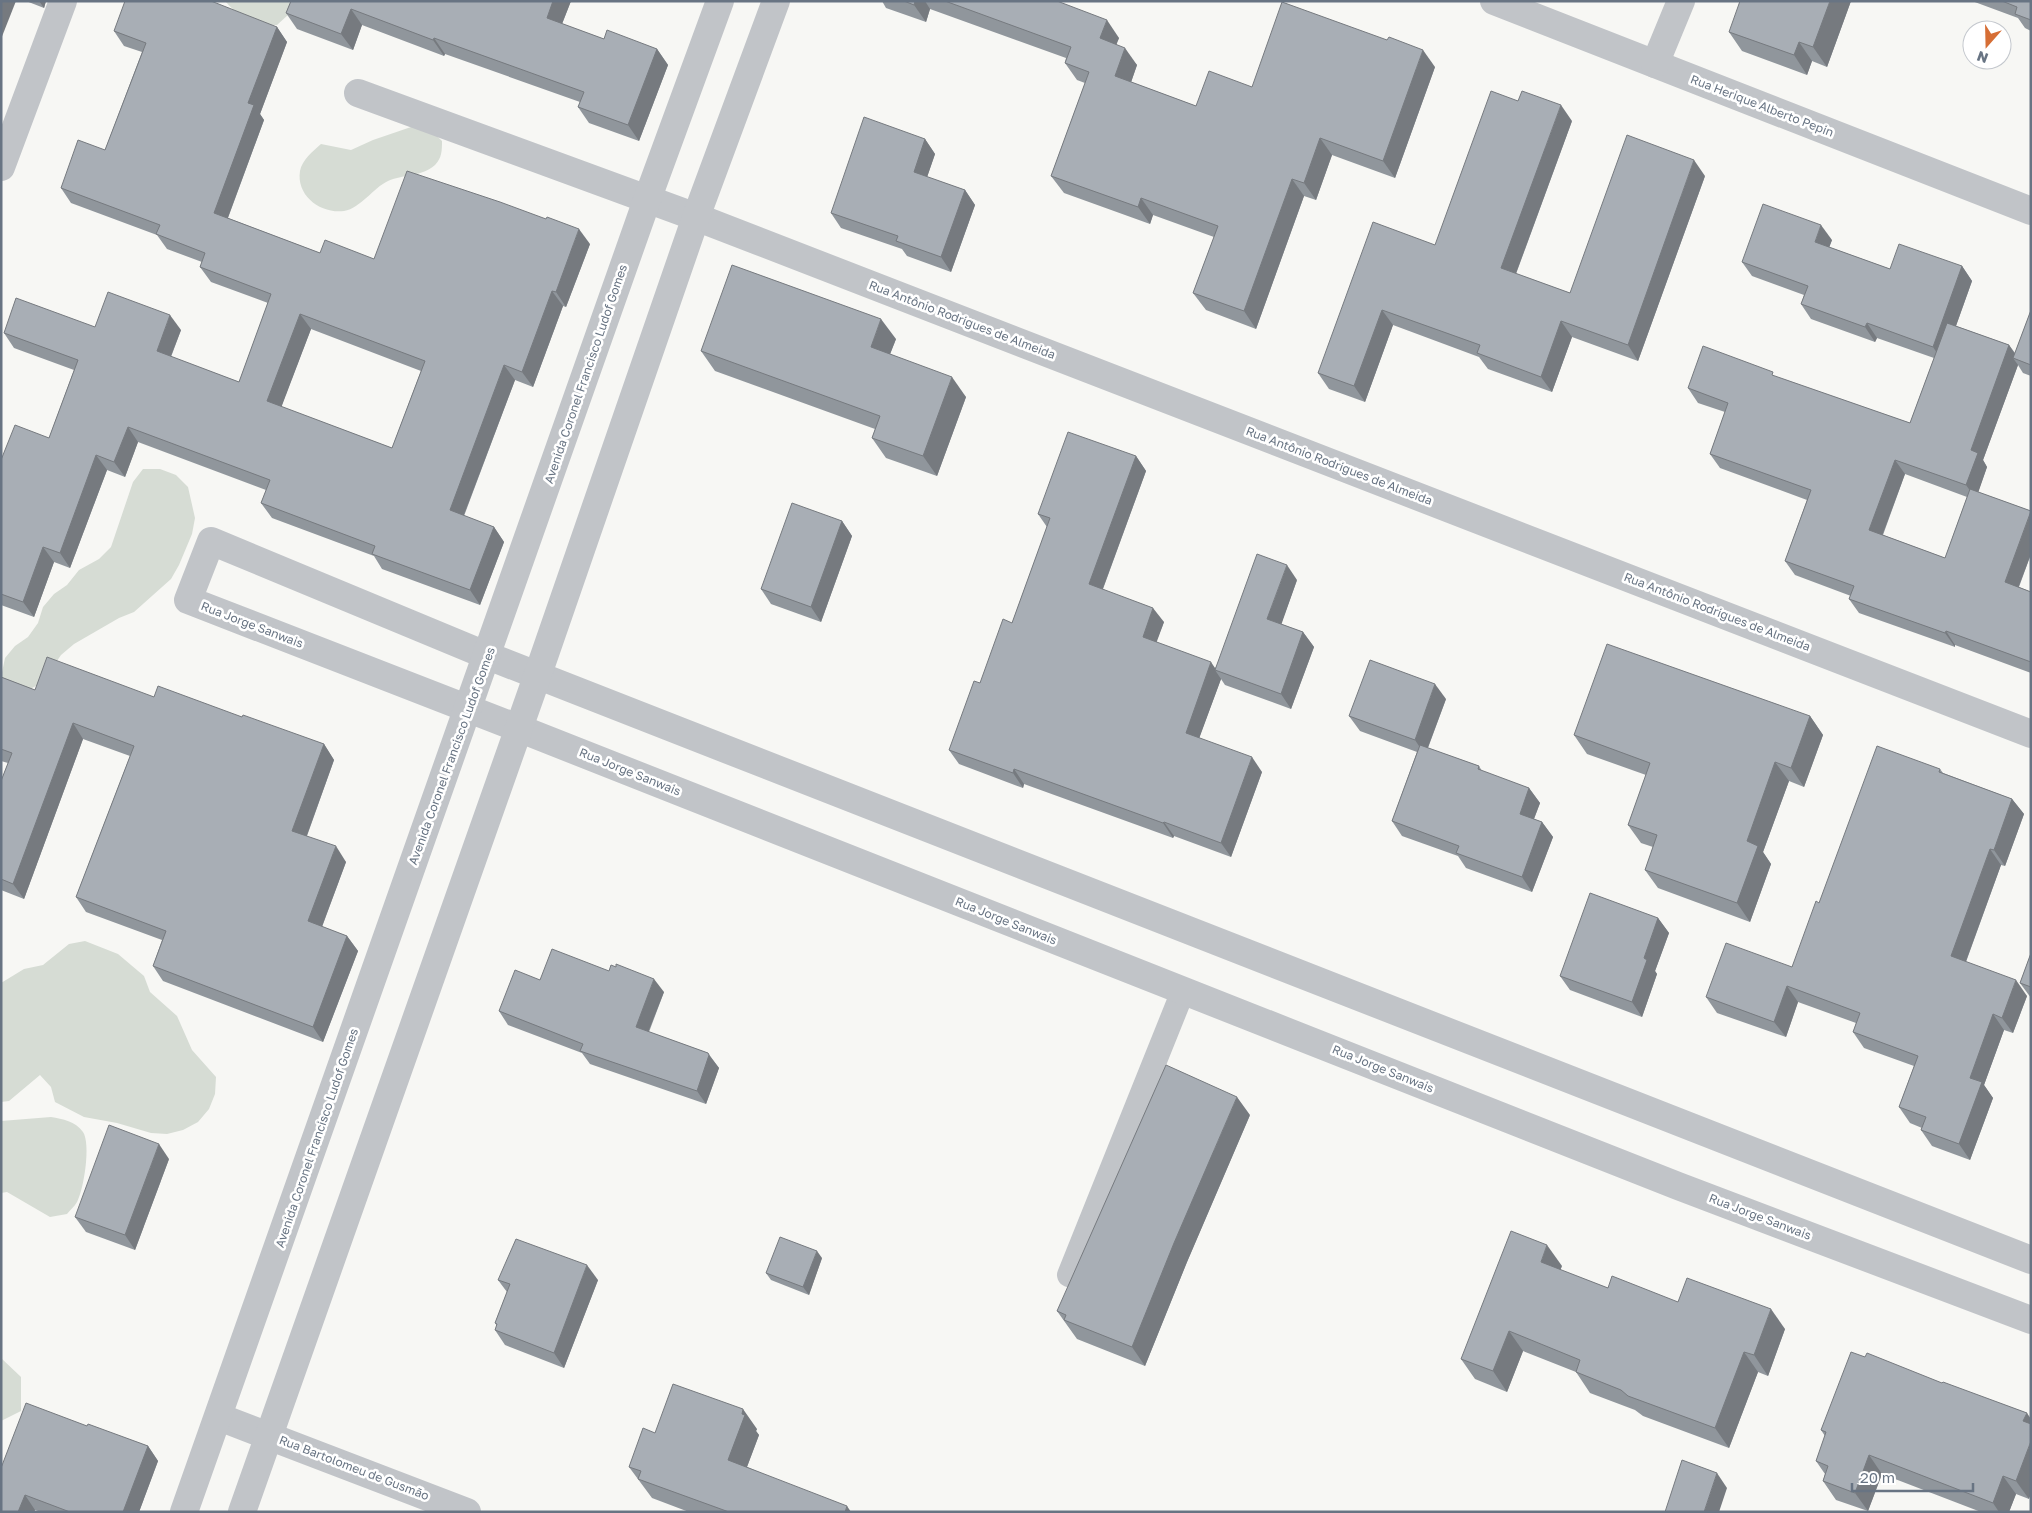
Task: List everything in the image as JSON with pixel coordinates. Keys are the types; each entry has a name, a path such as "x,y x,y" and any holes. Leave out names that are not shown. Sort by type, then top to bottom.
{"street":[{"path":"1,167 63,1"},
{"name":"Avenida Coronel Francisco Ludof Gomes","path":"184,1512 488,656 647,200 720,1"},
{"path":"242,1512 538,674 696,217 776,1"},
{"name":"Rua Herique Alberto Pepin","path":"1494,1 2031,211"},
{"path":"1655,64 1681,1"},
{"name":"Rua Antônio Rodrigues de Almeida","path":"358,93 696,217 2031,734"},
{"name":"Rua Jorge Sanwais","path":"2031,1260 488,656 211,541 188,600 518,728 1678,1186 2031,1320"},
{"name":"Rua Bartolomeu de Gusmão","path":"219,1417 468,1512"}],"lane":[{"path":"1070,1275 1183,990"}],"shaded area":[{"path":"225,1 293,1 289,14 277,25 269,25 254,23 242,17"},
{"path":"414,126 430,129 442,141 440,157 430,169 388,181 356,206 344,211 327,210 312,202 306,195 300,180 301,167 308,156 321,144 351,150 373,140"},
{"path":"143,469 160,469 176,475 188,487 195,518 192,534 171,579 134,612 119,618 74,644 61,655 42,683 28,690 1,677 5,658 15,646 28,637 38,623 43,607 54,594 67,585 79,570 99,559 111,547 133,482"},
{"path":"85,941 118,954 144,976 150,992 177,1016 192,1050 216,1077 215,1094 209,1109 198,1122 183,1130 167,1134 151,1133 117,1123 84,1117 55,1102 51,1087 40,1075 9,1101 1,1102 1,983 24,969 43,965 69,944"},
{"path":"51,1117 68,1121 76,1125 83,1132 86,1146 86,1167 80,1196 76,1204 67,1214 50,1217 7,1192 1,1193 1,1121"},
{"path":"1,1358 21,1377 21,1411 1,1421"}],"building":[{"path":"125,1 211,1 277,27 248,103 254,105 214,213 320,253 325,240 374,259 407,171 579,229 556,292 552,291 522,372 504,365 450,510 494,527 470,590 372,554 375,546 261,503 270,480 128,427 114,462 96,455 60,553 43,547 23,602 1,594 1,460 15,425 49,438 78,360 4,333 16,298 95,327 108,292 170,315 157,351 239,382 271,294 200,267 205,253 156,234 160,225 61,188 78,140 105,150 146,43 114,31","holes":["300,314 425,361 392,448 267,401"]},
{"path":"291,1 553,1 547,18 604,39 607,30 657,49 628,125 578,107 584,92 434,38 433,40 351,9 341,34 286,13"},
{"path":"904,1 915,1 914,5"},
{"path":"945,1 1057,1 1107,20 1100,38 1125,48 1115,76 1196,106 1209,71 1252,87 1282,2 1387,40 1389,37 1423,50 1383,161 1320,138 1304,183 1292,179 1244,311 1193,293 1218,226 1141,198 1138,207 1051,176 1089,72 1065,63 1071,47"},
{"path":"1740,1 1830,1 1813,47 1799,42 1794,55 1729,32"},
{"path":"2002,1 2031,1 2031,20 2015,14 2017,7"},
{"path":"1491,91 1518,101 1522,91 1561,105 1501,268 1570,293 1627,135 1694,160 1628,345 1561,321 1541,377 1477,353 1480,345 1382,310 1354,386 1318,373 1373,222 1435,245"},
{"path":"864,117 925,139 914,172 965,190 941,257 896,241 898,236 831,213"},
{"path":"1763,204 1821,225 1815,242 1890,269 1899,244 1962,266 1933,347 1867,323 1865,327 1801,304 1808,286 1742,262"},
{"path":"732,265 881,319 871,347 952,377 923,456 872,438 880,416 701,351"},
{"path":"2031,310 2031,365 2013,358"},
{"path":"1947,323 2009,345 1971,450 1978,453 1966,485 1895,460 1869,530 1945,558 1970,489 2031,511 2005,582 2031,592 2031,662 1849,599 1854,586 1785,561 1811,490 1710,454 1728,403 1688,388 1703,346 1773,372 1772,375 1910,423"},
{"path":"1068,432 1136,456 1089,584 1153,608 1143,637 1211,662 1186,733 1252,757 1221,843 1014,769 1013,773 949,750 974,681 980,683 1003,619 1012,623 1050,518 1038,514"},
{"path":"792,503 842,521 811,607 761,589"},
{"path":"1257,554 1287,565 1267,619 1303,632 1281,694 1215,670"},
{"path":"1607,644 1810,716 1791,768 1775,762 1747,841 1758,846 1737,903 1645,870 1657,835 1628,825 1650,763 1574,735"},
{"path":"47,657 154,697 158,686 242,717 243,715 324,744 292,831 336,846 308,921 347,936 313,1027 153,966 166,931 76,897 134,746 73,723 13,884 1,879 1,781 12,753 1,749 1,677 35,690"},
{"path":"1370,660 1435,684 1415,740 1349,716"},
{"path":"1420,745 1479,766 1478,769 1529,788 1520,814 1542,822 1522,877 1456,853 1459,846 1392,821"},
{"path":"1877,746 1940,769 1939,772 2012,799 1994,850 1990,849 1951,956 2016,980 2002,1018 1993,1014 1970,1078 1982,1082 1959,1144 1921,1130 1926,1117 1899,1107 1918,1056 1853,1032 1860,1013 1787,986 1774,1022 1706,997 1726,943 1792,967 1816,901 1819,903"},
{"path":"1590,893 1658,918 1644,958 1647,960 1632,1002 1560,976"},
{"path":"552,949 609,971 611,965 616,967 616,964 654,979 636,1027 708,1053 709,1055 697,1091 580,1051 583,1044 499,1011 515,970 540,980"},
{"path":"2031,953 2031,987 2020,983"},
{"path":"1166,1065 1237,1097 1174,1243 1132,1347 1064,1320 1066,1315 1057,1311"},
{"path":"109,1125 159,1144 125,1235 75,1217"},
{"path":"1511,1231 1547,1245 1541,1262 1608,1288 1612,1276 1678,1302 1687,1278 1771,1309 1754,1355 1744,1352 1715,1428 1628,1396 1621,1390 1576,1372 1580,1360 1509,1331 1493,1371 1461,1359"},
{"path":"780,1237 817,1251 803,1287 766,1273"},
{"path":"516,1239 587,1265 554,1353 495,1330 497,1324 495,1323 510,1284 498,1280"},
{"path":"1851,1352 1865,1357 1867,1353 1942,1383 2027,1413 2023,1421 2031,1424 2031,1441 2016,1481 2003,1476 1993,1503 1869,1455 1855,1493 1823,1481 1828,1466 1816,1461 1826,1432 1821,1430"},
{"path":"673,1384 743,1409 742,1414 745,1415 728,1460 847,1506 845,1512 729,1512 638,1479 641,1471 629,1467 643,1428 655,1433"},
{"path":"26,1403 148,1446 123,1512 70,1512 25,1495 18,1512 1,1512 1,1468"},
{"path":"1682,1460 1717,1473 1704,1512 1665,1512"}]}
